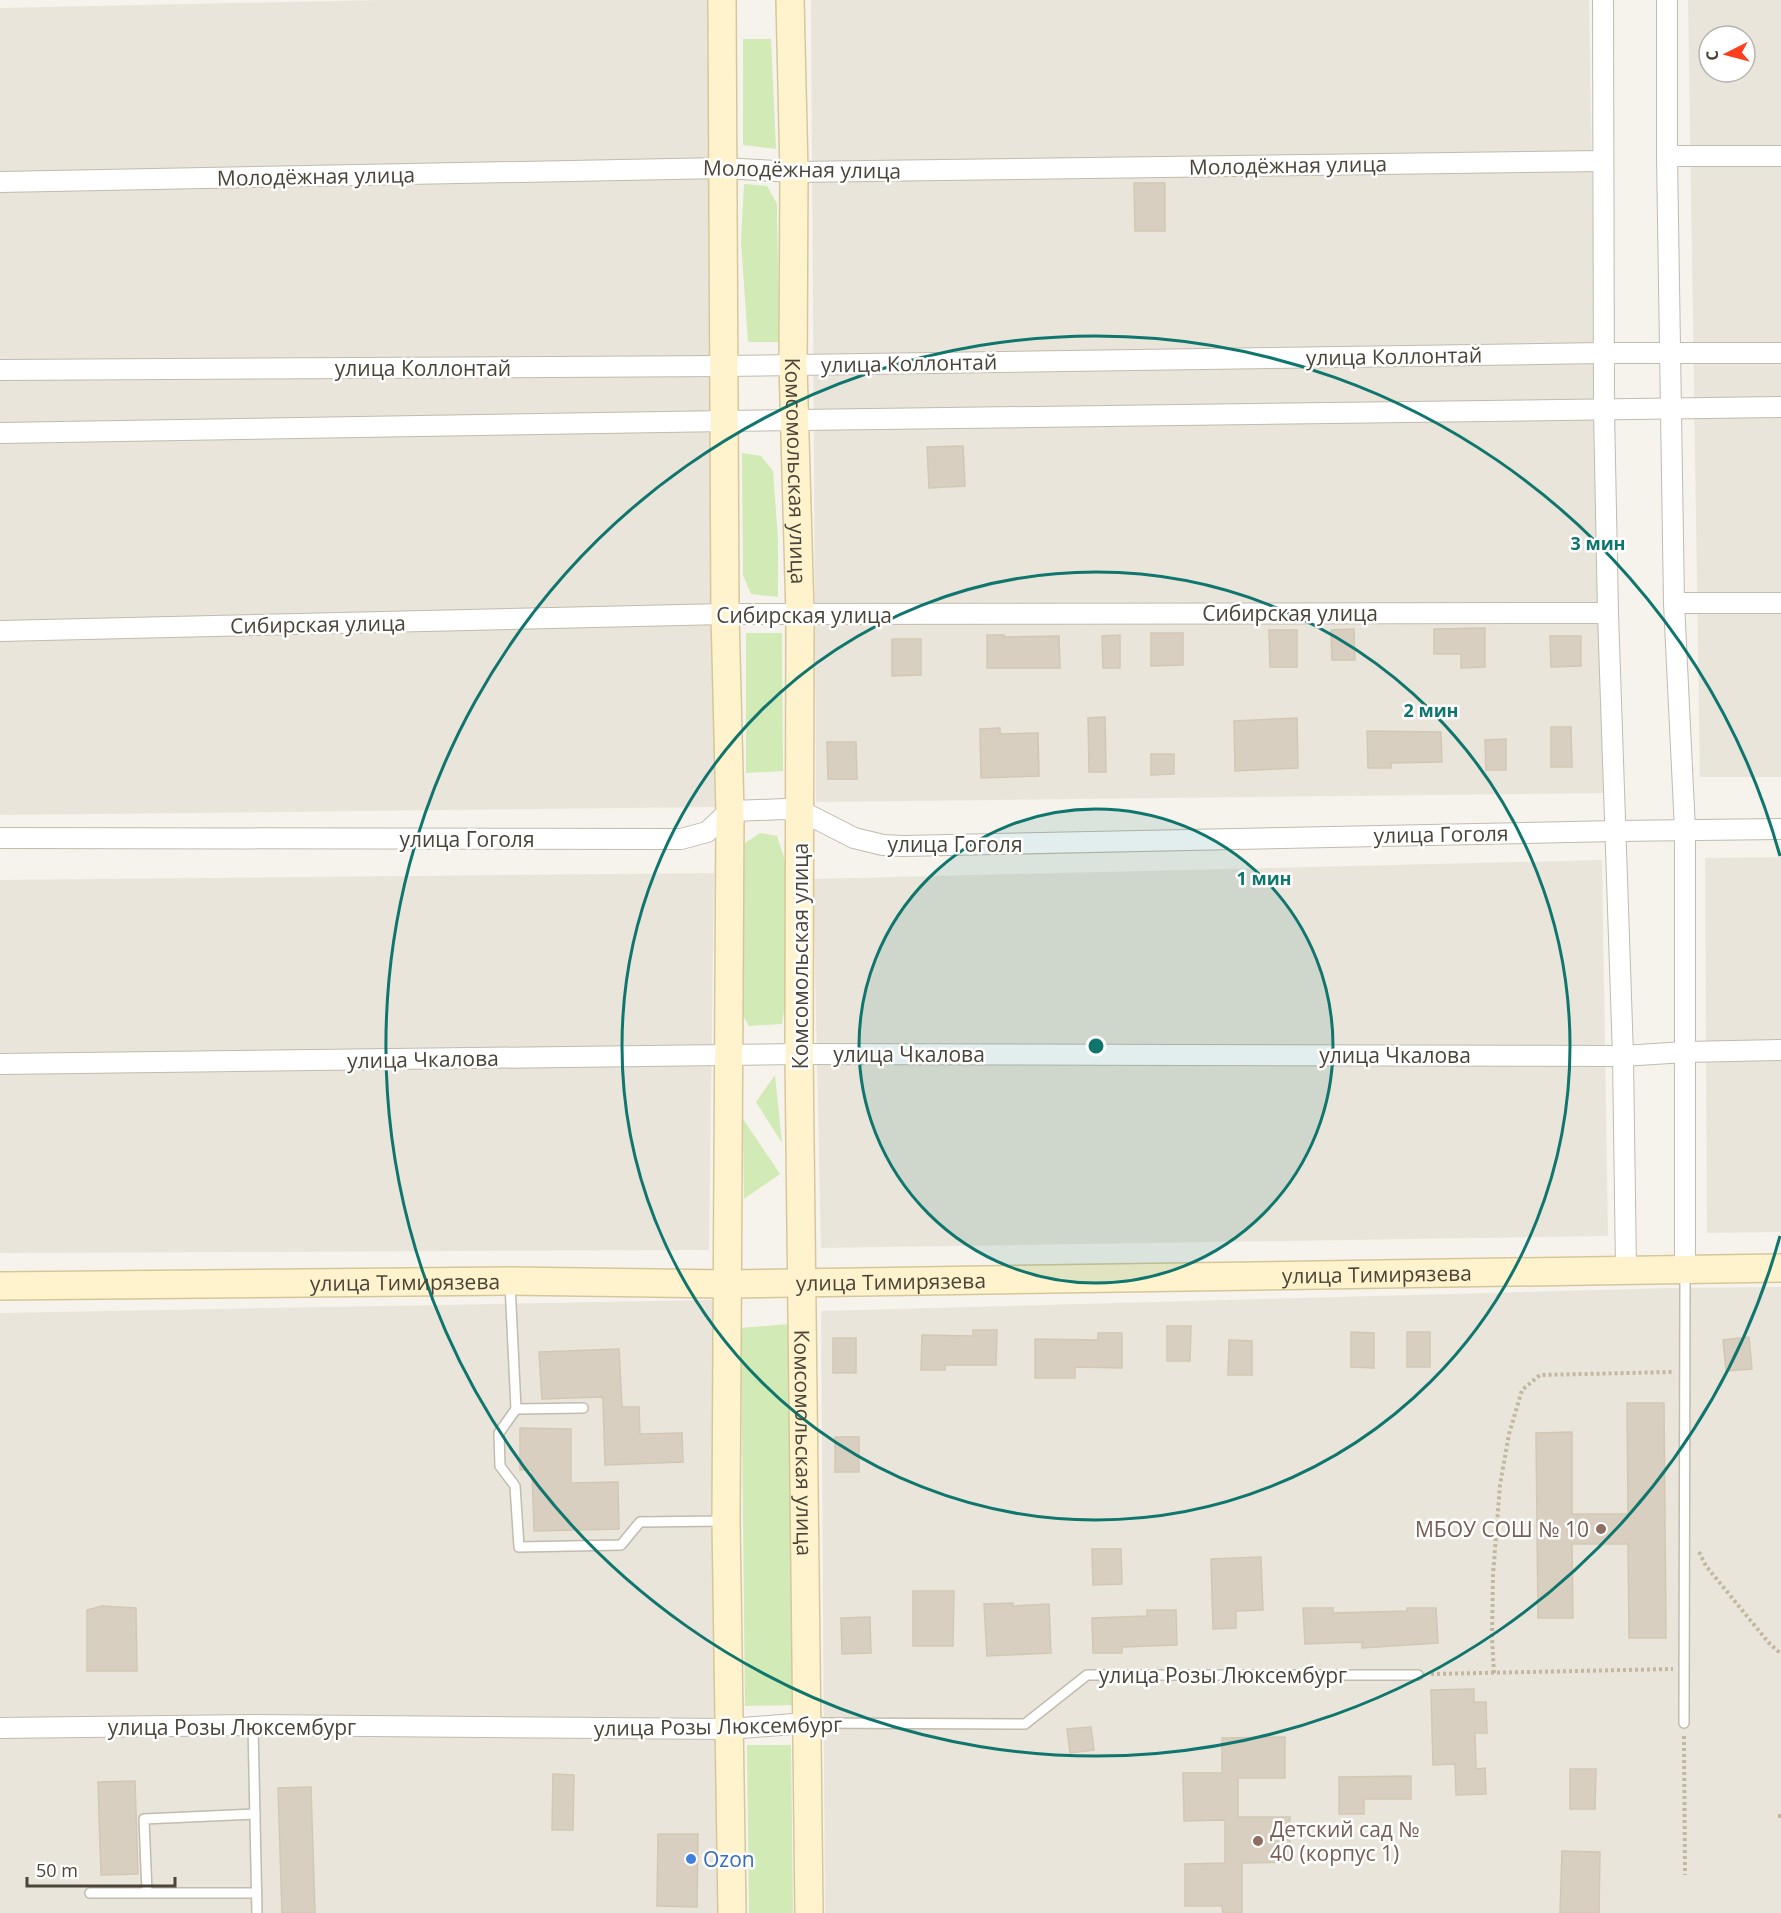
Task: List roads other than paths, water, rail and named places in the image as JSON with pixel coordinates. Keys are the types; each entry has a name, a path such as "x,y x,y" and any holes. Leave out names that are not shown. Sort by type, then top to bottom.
{"street":[{"path":"722,0 726,421 725,614 730,813 726,1521 732,1913"},
{"name":"Комсомольская улица","path":"790,0 794,172 793,365 800,615 799,1054 809,1913"},
{"path":"1603,0 1604,410 1608,613 1623,1056 1626,1270"},
{"path":"1667,0 1667,156 1674,603 1685,830 1685,1268"},
{"path":"1667,156 1781,156"},
{"name":"Молодёжная улица","path":"0,182 722,168 794,172 1603,161"},
{"name":"улица Коллонтай","path":"0,370 724,366 1603,353 1781,353"},
{"path":"0,433 1781,407"},
{"path":"1674,603 1781,603"},
{"name":"Сибирская улица","path":"0,631 725,614 1608,613"},
{"name":"улица Гоголя","path":"0,838 681,839 707,832 723,817 742,810 800,812 819,819 854,838 884,845 903,846 1781,829"},
{"name":"улица Чкалова","path":"0,1064 799,1054 1623,1056 1781,1050"},
{"name":"улица Тимирязева","path":"0,1286 510,1281 726,1284 1781,1268"},
{"name":"улица Розы Люксембург","path":"0,1728 253,1725 729,1729 807,1723"}],"lane":[{"path":"1684,1723 1685,1268"},
{"path":"510,1281 516,1408 499,1432 500,1466 515,1486 519,1547 621,1545 640,1522 726,1521"},
{"path":"516,1408 583,1408"},
{"name":"улица Розы Люксембург","path":"807,1723 1025,1724 1087,1675 1418,1675"},
{"path":"253,1725 257,1913"},
{"path":"147,1892 144,1820 255,1814"},
{"path":"90,1893 256,1893"}],"place":[{"name":"МБОУ СОШ № 10","path":"1601,1529"},
{"name":"Детский сад № 40 (корпус 1)","path":"1258,1841"},
{"name":"Ozon","path":"691,1859"}]}
